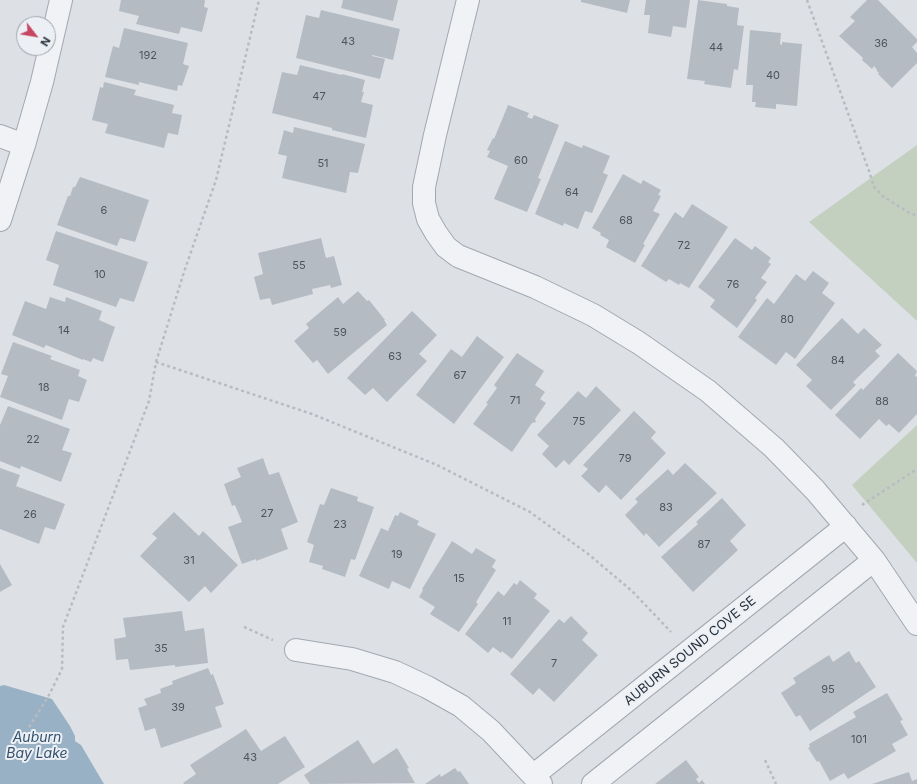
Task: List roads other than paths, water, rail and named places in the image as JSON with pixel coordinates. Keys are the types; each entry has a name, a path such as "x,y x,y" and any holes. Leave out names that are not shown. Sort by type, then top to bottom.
{"street":[{"path":"0,220 42,82 61,0"},
{"path":"468,0 435,135 424,187 424,203 428,219 446,247 458,256 536,288 593,315 639,343 708,391 774,448 815,490 874,560 917,624"},
{"path":"0,136 24,145"},
{"name":"AUBURN SOUND COVE SE","path":"296,650 352,659 394,672 427,687 461,706 491,731 537,780 846,526"},
{"path":"593,784 874,560"}],"water":[{"name":"Auburn Bay Lake","path":"4,685 52,699 70,726 75,736 75,741 81,745 104,784 0,784 0,686"}]}
